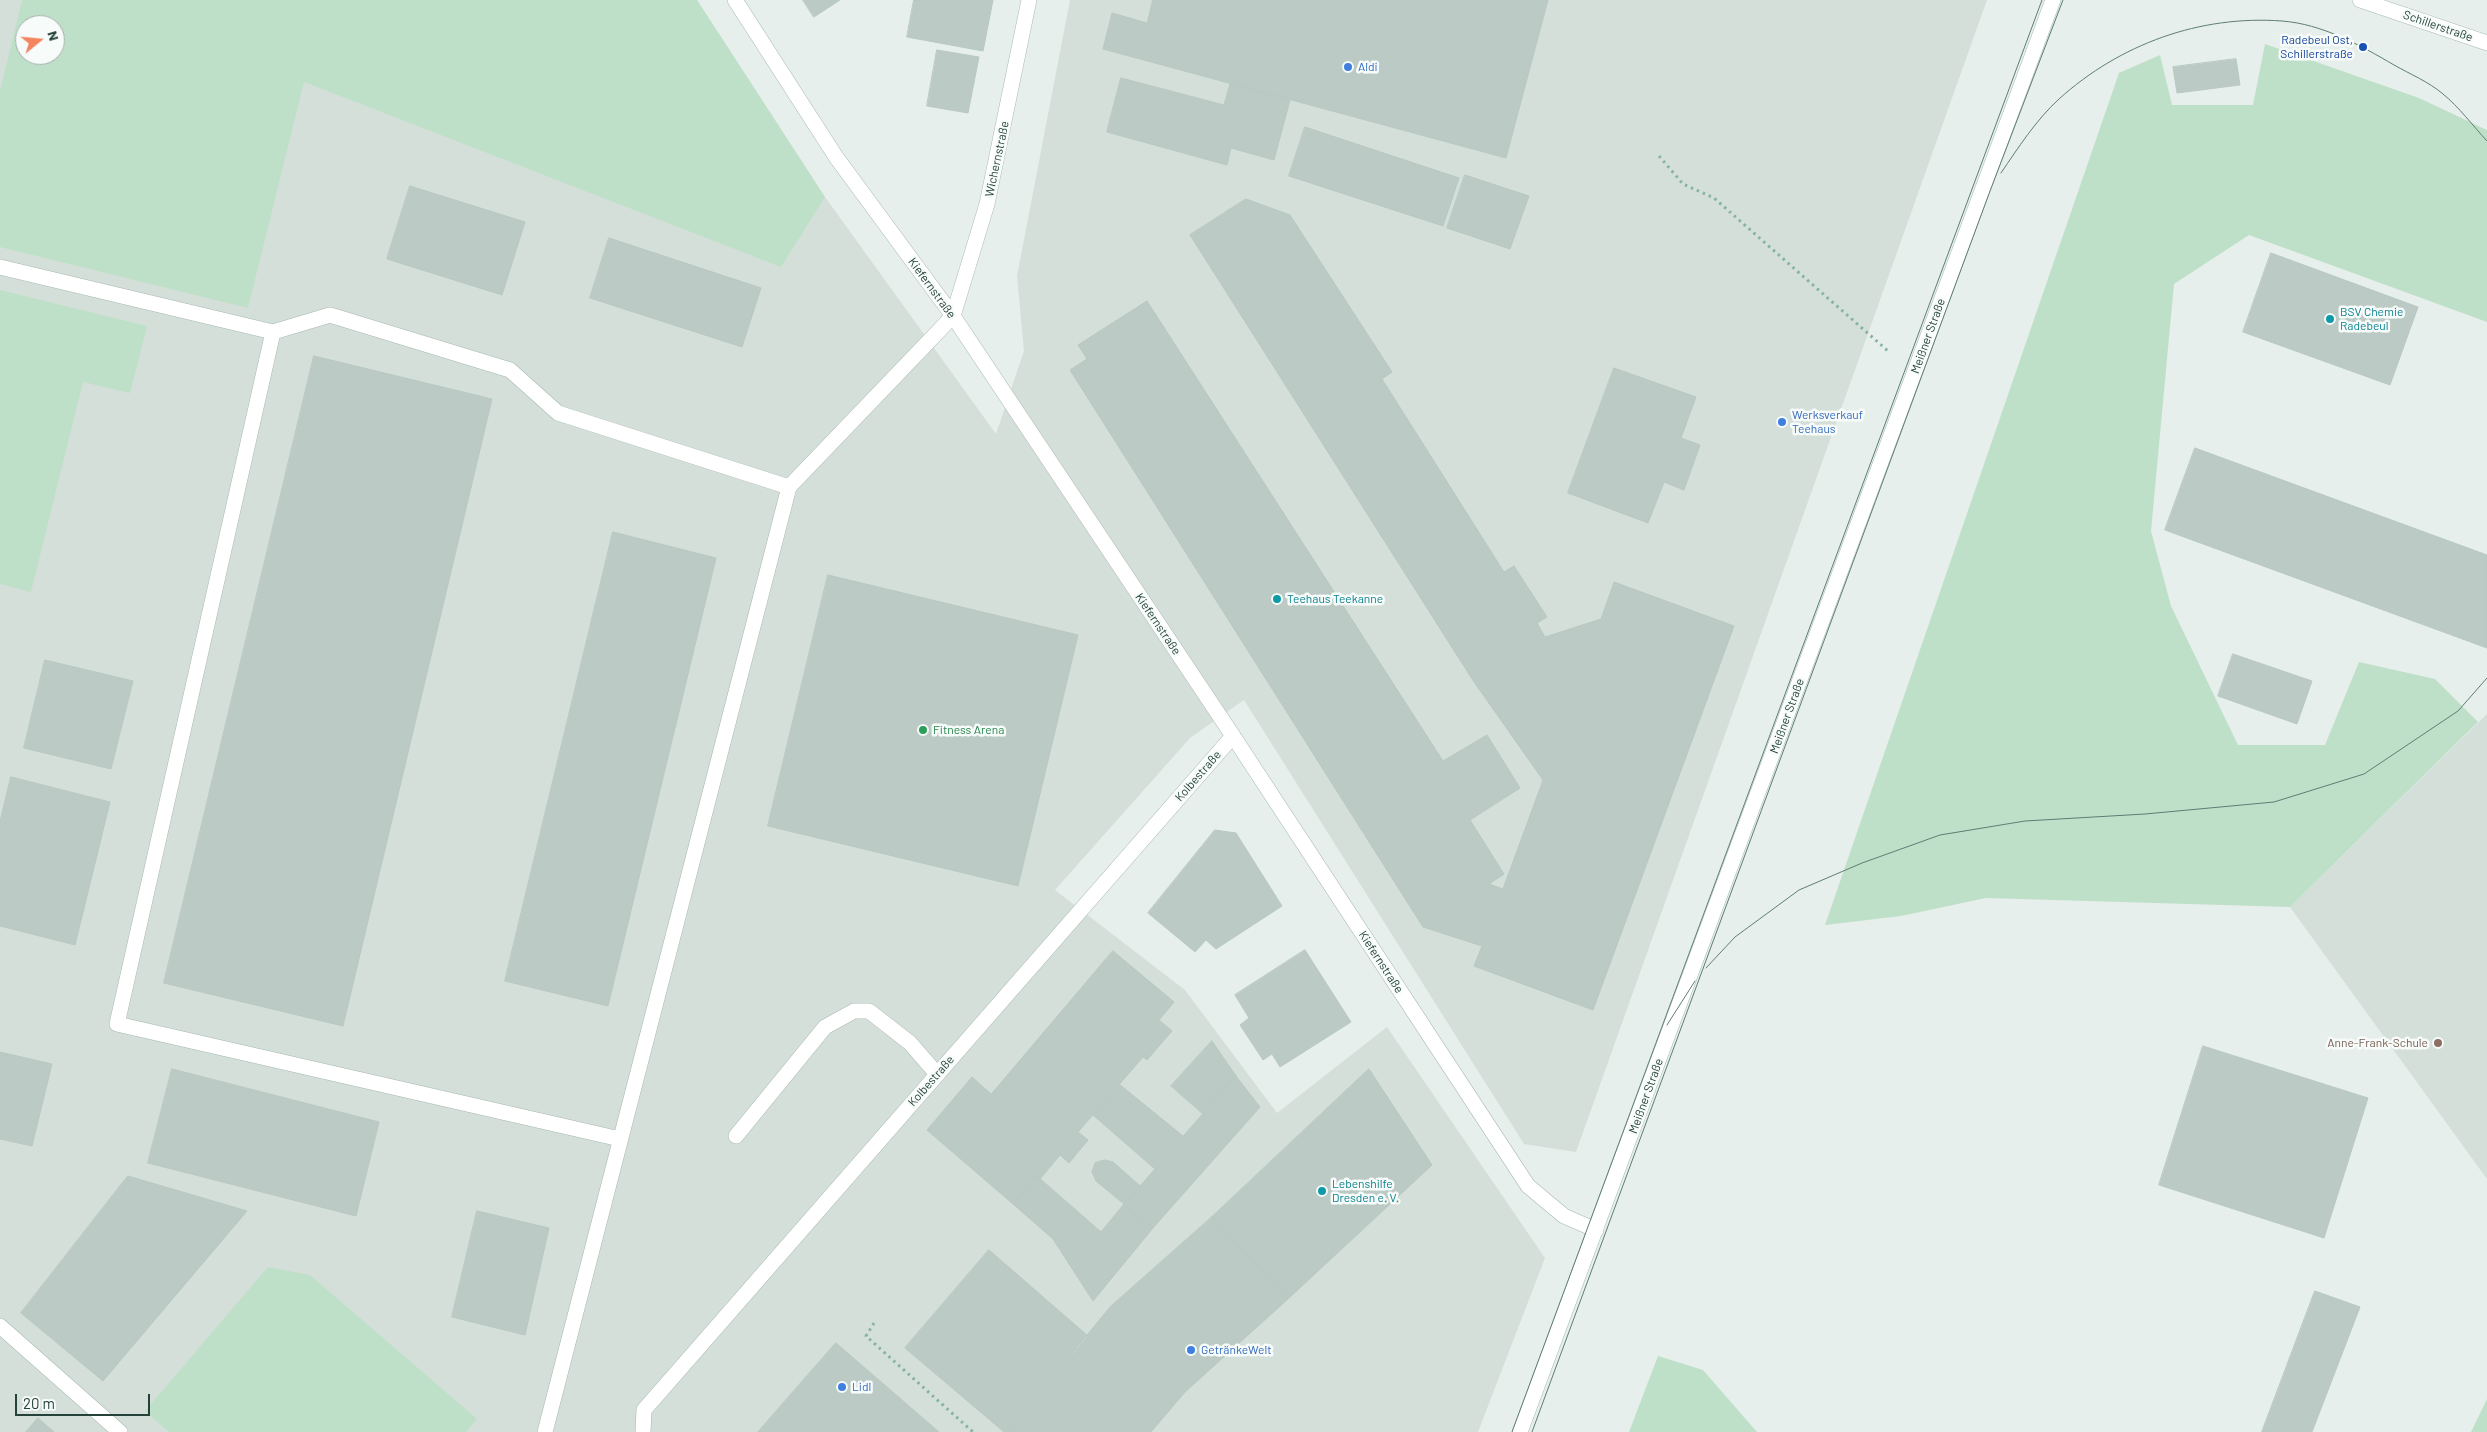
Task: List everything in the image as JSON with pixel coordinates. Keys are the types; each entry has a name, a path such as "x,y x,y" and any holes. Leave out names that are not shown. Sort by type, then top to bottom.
{"street":[{"name":"Kiefernstraße","path":"736,0 836,157 953,316 1233,736 1528,1186 1564,1216 1596,1230"},
{"name":"Wichernstraße","path":"953,316 988,204 1029,0"},
{"name":"Meißner Straße","path":"1520,1432 2054,0"},
{"name":"Schillerstraße","path":"2360,0 2487,43"},
{"path":"0,267 273,332 330,315 510,370 558,413 789,487"},
{"path":"544,1432 789,487 953,316"},
{"path":"273,332 117,1024 620,1139"},
{"name":"Kolbestraße","path":"642,1432 644,1410 1233,736"},
{"path":"736,1136 825,1027 854,1011 868,1011 910,1043 937,1074"},
{"path":"0,1326 120,1432"}],"path":[{"path":"1659,156 1683,184 1714,198 1914,374"},
{"path":"874,1323 866,1336 973,1432"}],"shaded area":[{"path":"0,0 697,0 825,197 996,434 1024,351 1017,276 1070,0 1987,0 1576,1152 1524,1144 1244,700 1190,738 1055,890 1185,990 1277,1113 1387,1027 1545,1258 1478,1432 0,1432"},
{"name":"Anne-Frank-Schule","path":"2487,714 2487,1179 2290,907"}],"green space":[{"path":"22,0 697,0 825,197 781,267 304,82 248,308 0,247 0,91 15,29 15,65 65,65 65,15 18,15"},
{"path":"2265,44 2419,98 2487,130 2487,322 2249,235 2174,284 2151,531 2171,606 2238,745 2325,745 2359,662 2435,679 2478,722 2290,907 1986,898 1901,916 1825,925 2119,73 2160,55 2172,105 2253,105"},
{"path":"0,290 147,326 130,393 83,382 31,592 0,584"},
{"path":"268,1267 310,1275 477,1419 466,1432 169,1432 145,1411"},
{"path":"1658,1356 1703,1370 1757,1432 1629,1432"},
{"path":"2487,1399 2487,1432 2471,1432"}],"building":[{"path":"803,0 840,0 814,17"},
{"path":"914,0 993,0 983,51 907,37"},
{"name":"Aldi","path":"1153,0 1548,0 1506,158 1103,49 1112,13 1147,23"},
{"path":"937,50 979,57 968,113 927,106"},
{"path":"2236,59 2240,85 2177,93 2173,67"},
{"path":"1121,78 1224,105 1230,84 1290,100 1274,160 1231,148 1227,165 1107,132"},
{"path":"1305,127 1459,178 1443,226 1289,176"},
{"path":"1465,175 1529,196 1510,249 1447,228"},
{"path":"410,186 525,222 502,295 387,259"},
{"name":"Teehaus Teekanne","path":"1246,199 1290,215 1392,372 1382,379 1504,572 1514,566 1547,617 1537,623 1545,637 1601,619 1614,582 1734,626 1593,1010 1474,966 1482,946 1423,927 1070,370 1087,359 1078,345 1147,301 1443,761 1487,735 1520,788 1470,820 1504,874 1489,884 1503,889 1543,780 1474,682 1190,235"},
{"path":"609,238 761,288 742,347 590,298"},
{"name":"BSV Chemie Radebeul","path":"2271,253 2418,307 2390,385 2243,332"},
{"path":"314,356 492,399 343,1026 164,983"},
{"path":"1614,368 1696,397 1681,438 1700,445 1684,490 1664,482 1648,523 1568,493"},
{"path":"2195,448 2487,555 2487,648 2165,530"},
{"path":"613,532 716,558 608,1006 505,981"},
{"name":"Fitness Arena","path":"828,575 1078,635 1018,886 768,826"},
{"path":"2233,654 2312,681 2297,724 2218,696"},
{"path":"45,660 133,681 111,769 24,748"},
{"path":"11,777 110,802 75,945 0,926 0,822"},
{"path":"1215,830 1236,833 1282,906 1216,949 1206,940 1195,952 1148,913"},
{"path":"1305,950 1351,1022 1280,1067 1272,1054 1263,1060 1240,1025 1249,1018 1235,995"},
{"path":"1113,951 1174,1002 1159,1020 1172,1031 1147,1060 1143,1057 1078,1132 1088,1140 1069,1163 1060,1155 1040,1179 1037,1176 1013,1204 927,1130 972,1077 991,1094"},
{"path":"1212,1041 1236,1076 1203,1114 1171,1086"},
{"path":"2203,1046 2368,1098 2324,1238 2159,1185"},
{"path":"0,1052 52,1064 32,1146 0,1139"},
{"path":"172,1069 379,1122 356,1216 148,1163"},
{"name":"Lebenshilfe Dresden e. V.","path":"1369,1069 1432,1165 1288,1299 1212,1217"},
{"path":"1236,1076 1260,1107 1153,1228 1124,1204 1155,1169 1093,1115 1119,1084 1183,1136"},
{"path":"1105,1160 1113,1162 1140,1186 1124,1204 1096,1181 1092,1172 1095,1163"},
{"path":"128,1176 247,1211 103,1381 21,1313"},
{"path":"1037,1176 1101,1232 1124,1204 1153,1228 1093,1301 1053,1239 1013,1204"},
{"path":"477,1211 549,1228 525,1335 452,1317"},
{"path":"1212,1217 1288,1299 1185,1392 1151,1432 1008,1432 1110,1307"},
{"path":"989,1250 1088,1336 1008,1432 1004,1432 905,1348"},
{"path":"2315,1291 2360,1307 2312,1432 2262,1432"},
{"name":"Lidl","path":"836,1343 939,1432 758,1432"},
{"path":"38,1418 54,1432 26,1432"}],"tram line":[{"path":"1512,1432 2042,0"},
{"path":"1532,1432 1990,191 2063,0"},
{"path":"2001,173 2028,134 2051,107 2083,80 2108,63 2163,37 2221,23 2251,20 2282,21 2312,26 2354,43 2438,90 2455,105 2487,141"},
{"path":"1706,968 1735,937 1799,890 1862,863 1940,835 2025,821 2145,814 2274,802 2364,774 2458,711 2487,678"},
{"path":"1667,1025 1695,981"}],"place":[{"name":"Radebeul Ost, Schillerstraße","path":"2363,47"},
{"name":"Aldi","path":"1348,67"},
{"name":"BSV Chemie Radebeul","path":"2330,319"},
{"name":"Werksverkauf Teehaus","path":"1782,422"},
{"name":"Teehaus Teekanne","path":"1277,599"},
{"name":"Fitness Arena","path":"923,730"},
{"name":"Anne-Frank-Schule","path":"2438,1043"},
{"name":"Lebenshilfe Dresden e. V.","path":"1322,1191"},
{"name":"GetränkeWelt","path":"1191,1350"},
{"name":"Lidl","path":"842,1387"}]}
